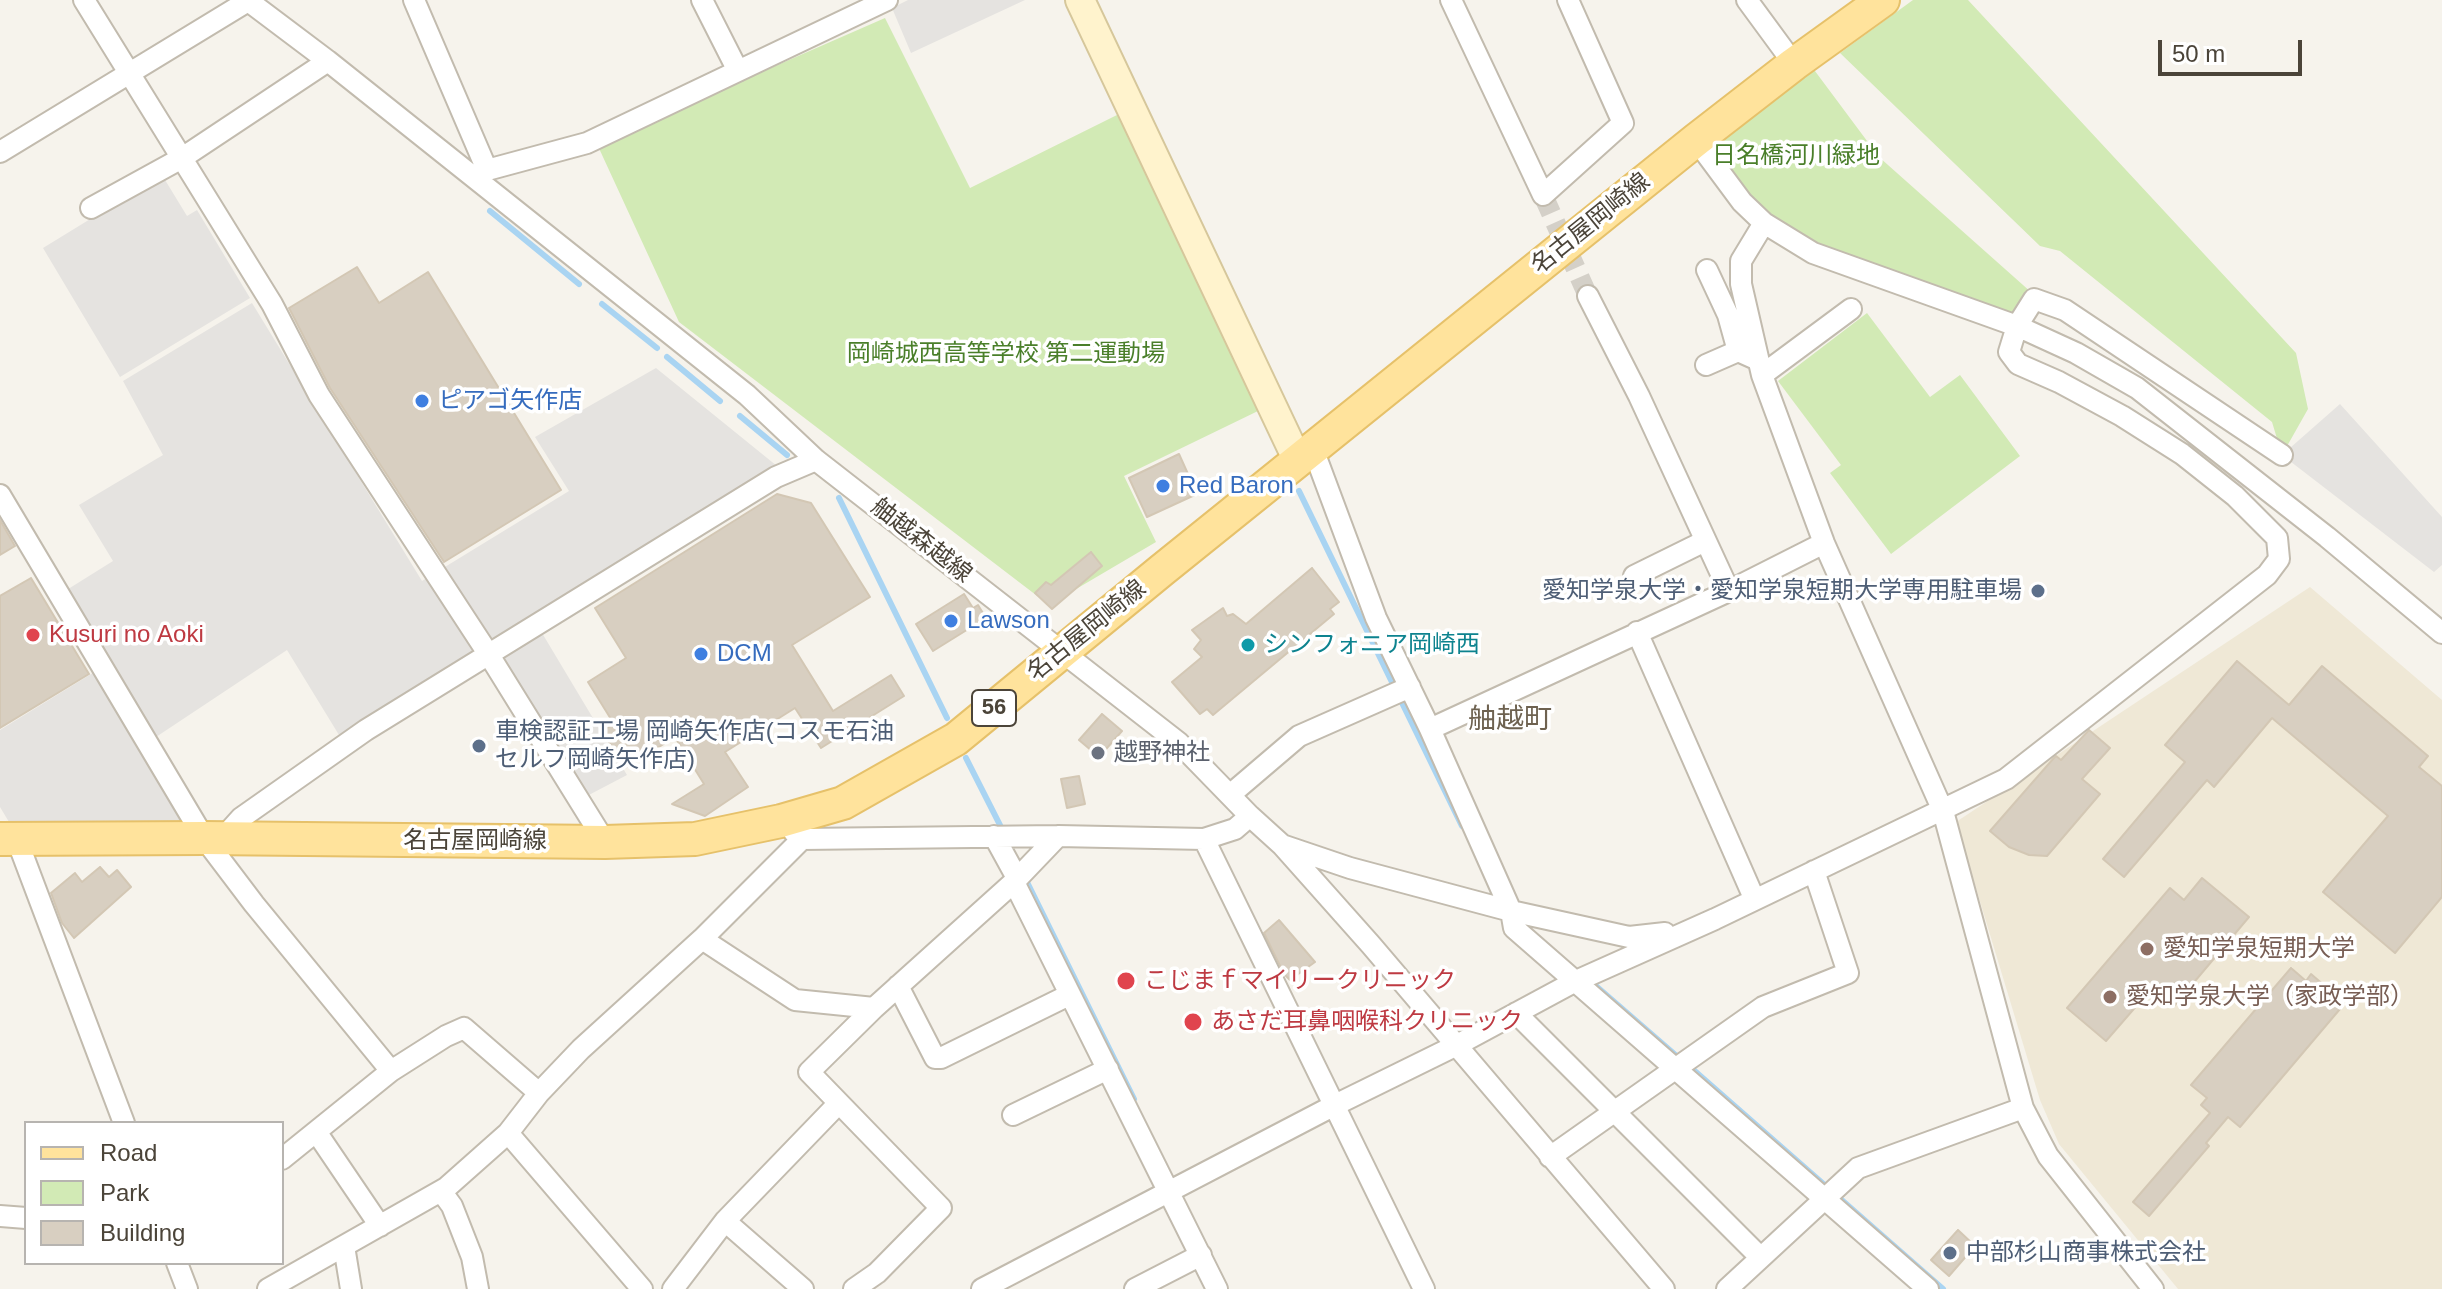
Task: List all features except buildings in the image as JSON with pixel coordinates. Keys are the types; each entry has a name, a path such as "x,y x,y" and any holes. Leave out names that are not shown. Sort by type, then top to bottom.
{"main road":[{"name":"名古屋岡崎線","path":"8,840 605,842 695,839 791,830 956,739 1696,140 1883,0"}],"street":[{"path":"84,0 272,304 319,395 489,655 605,842"},
{"path":"0,152 247,0"},
{"name":"舳越森越線","path":"247,0 482,174 747,395 816,460 1179,743 1282,845 1664,1289"},
{"path":"414,0 482,174 587,143 887,0"},
{"path":"702,0 738,71"},
{"path":"1080,0 1306,455 1376,618 1430,729 1511,911 1514,928 1928,1289"},
{"path":"1451,0 1543,195 1623,123 1568,0"},
{"path":"1747,0 1794,64"},
{"path":"91,208 182,158 328,61"},
{"path":"1696,140 1742,202 1764,223 1813,253 2017,326 2076,353 2137,388 2327,537 2442,633"},
{"path":"1764,223 1741,261 1741,284 1760,367 1824,543 1943,811 2023,1108 2048,1156 2153,1289"},
{"path":"1707,270 1728,315 1738,351 1760,367"},
{"path":"1588,296 1639,396 1729,591"},
{"path":"982,1289 1574,982 1715,919 2006,779 2267,575 2279,559 2277,538 2235,496 2182,454 2122,416 2018,364 2009,352 2017,326 2034,299 2065,310 2282,455"},
{"path":"1760,367 1851,309"},
{"path":"1706,365 1738,351"},
{"path":"213,839 366,730 776,477 816,460"},
{"path":"0,495 254,904 391,1071"},
{"path":"1634,576 1705,541"},
{"path":"1430,729 1729,591 1824,543"},
{"path":"1637,632 1754,898"},
{"path":"1231,794 1299,736 1410,687"},
{"path":"268,1289 441,1191 508,1133 539,1093 581,1049 702,939 791,830 1204,839 1235,829 1250,816"},
{"path":"1002,836 1069,995 1217,1289"},
{"path":"854,1289 881,1281 941,1208 809,1072 1058,836"},
{"path":"1204,839 1424,1289"},
{"path":"8,840 123,1121"},
{"path":"1282,845 1350,868 1511,911 1629,937 1657,936 1715,919"},
{"path":"1550,1157 1763,1007 1848,973 1814,871"},
{"path":"702,939 795,1000 874,1008"},
{"path":"898,986 935,1058 941,1058 1069,995"},
{"path":"1516,1013 1760,1257"},
{"path":"284,1158 391,1071 464,1028 539,1093"},
{"path":"1013,1115 1108,1069"},
{"path":"673,1289 725,1221 838,1104"},
{"path":"1727,1289 1858,1168 2023,1108"},
{"path":"317,1133 380,1226"},
{"path":"508,1133 642,1289"},
{"path":"441,1191 452,1206 472,1257 478,1289"},
{"path":"0,1216 24,1218"},
{"path":"725,1221 803,1289"},
{"path":"344,1246 351,1289"},
{"path":"1135,1289 1201,1255"},
{"path":"178,1265 187,1289"}],"shaded area":[{"path":"908,0 1025,0 911,53 892,8"},
{"path":"162,175 187,216 197,210 250,298 120,377 43,248"},
{"path":"252,303 422,581 569,491 535,437 656,368 793,479 542,633 627,775 585,797 487,645 339,735 287,650 153,739 65,591 113,561 79,505 163,455 123,381"},
{"path":"2340,404 2442,517 2442,565 2434,572 2282,455"},
{"path":"2310,587 2442,700 2442,1289 2178,1289 2059,1144 2040,1100 1956,822"},
{"path":"96,671 186,823 9,822 0,807 0,730"}],"green space":[{"path":"1913,0 1968,0 2296,353 2308,409 2282,455 2272,422 2060,251 2040,246 1840,53"},
{"name":"岡崎城西高等学校 第二運動場","path":"885,18 970,188 1119,114 1258,411 1124,476 1156,542 1049,605 679,322 597,144"},
{"name":"日名橋河川緑地","path":"1809,63 1879,157 2032,293 2014,318 1815,249 1746,198 1711,140"},
{"path":"1867,313 1930,397 1960,375 2020,456 1891,554 1830,473 1841,465 1778,381"}],"waterway":[{"path":"490,211 579,284"},
{"path":"602,304 657,348"},
{"path":"667,357 720,401"},
{"path":"740,416 787,455"},
{"path":"1299,491 1462,826"},
{"path":"839,498 947,718"},
{"path":"966,758 1004,833"},
{"path":"1024,876 1134,1099"},
{"path":"1589,980 1680,1059"},
{"path":"1689,1066 1943,1289"}],"tunnel":[{"path":"1543,195 1588,296"}],"place":[{"name":"ピアゴ矢作店","path":"422,401"},
{"name":"Red Baron","path":"1163,486"},
{"name":"愛知学泉大学・愛知学泉短期大学専用駐車場","path":"2038,591"},
{"name":"Lawson","path":"951,621"},
{"name":"Kusuri no Aoki","path":"33,635"},
{"name":"シンフォニア岡崎西","path":"1248,645"},
{"name":"DCM","path":"701,654"},
{"name":"車検認証工場 岡崎矢作店(コスモ石油 セルフ岡崎矢作店)","path":"479,746"},
{"name":"越野神社","path":"1098,753"},
{"name":"愛知学泉短期大学","path":"2147,949"},
{"name":"こじまｆマイリークリニック","path":"1126,981"},
{"name":"愛知学泉大学（家政学部）","path":"2110,997"},
{"name":"あさだ耳鼻咽喉科クリニック","path":"1193,1022"},
{"name":"中部杉山商事株式会社","path":"1950,1253"}],"district":[{"name":"舳越町","path":"1510,720"}]}
